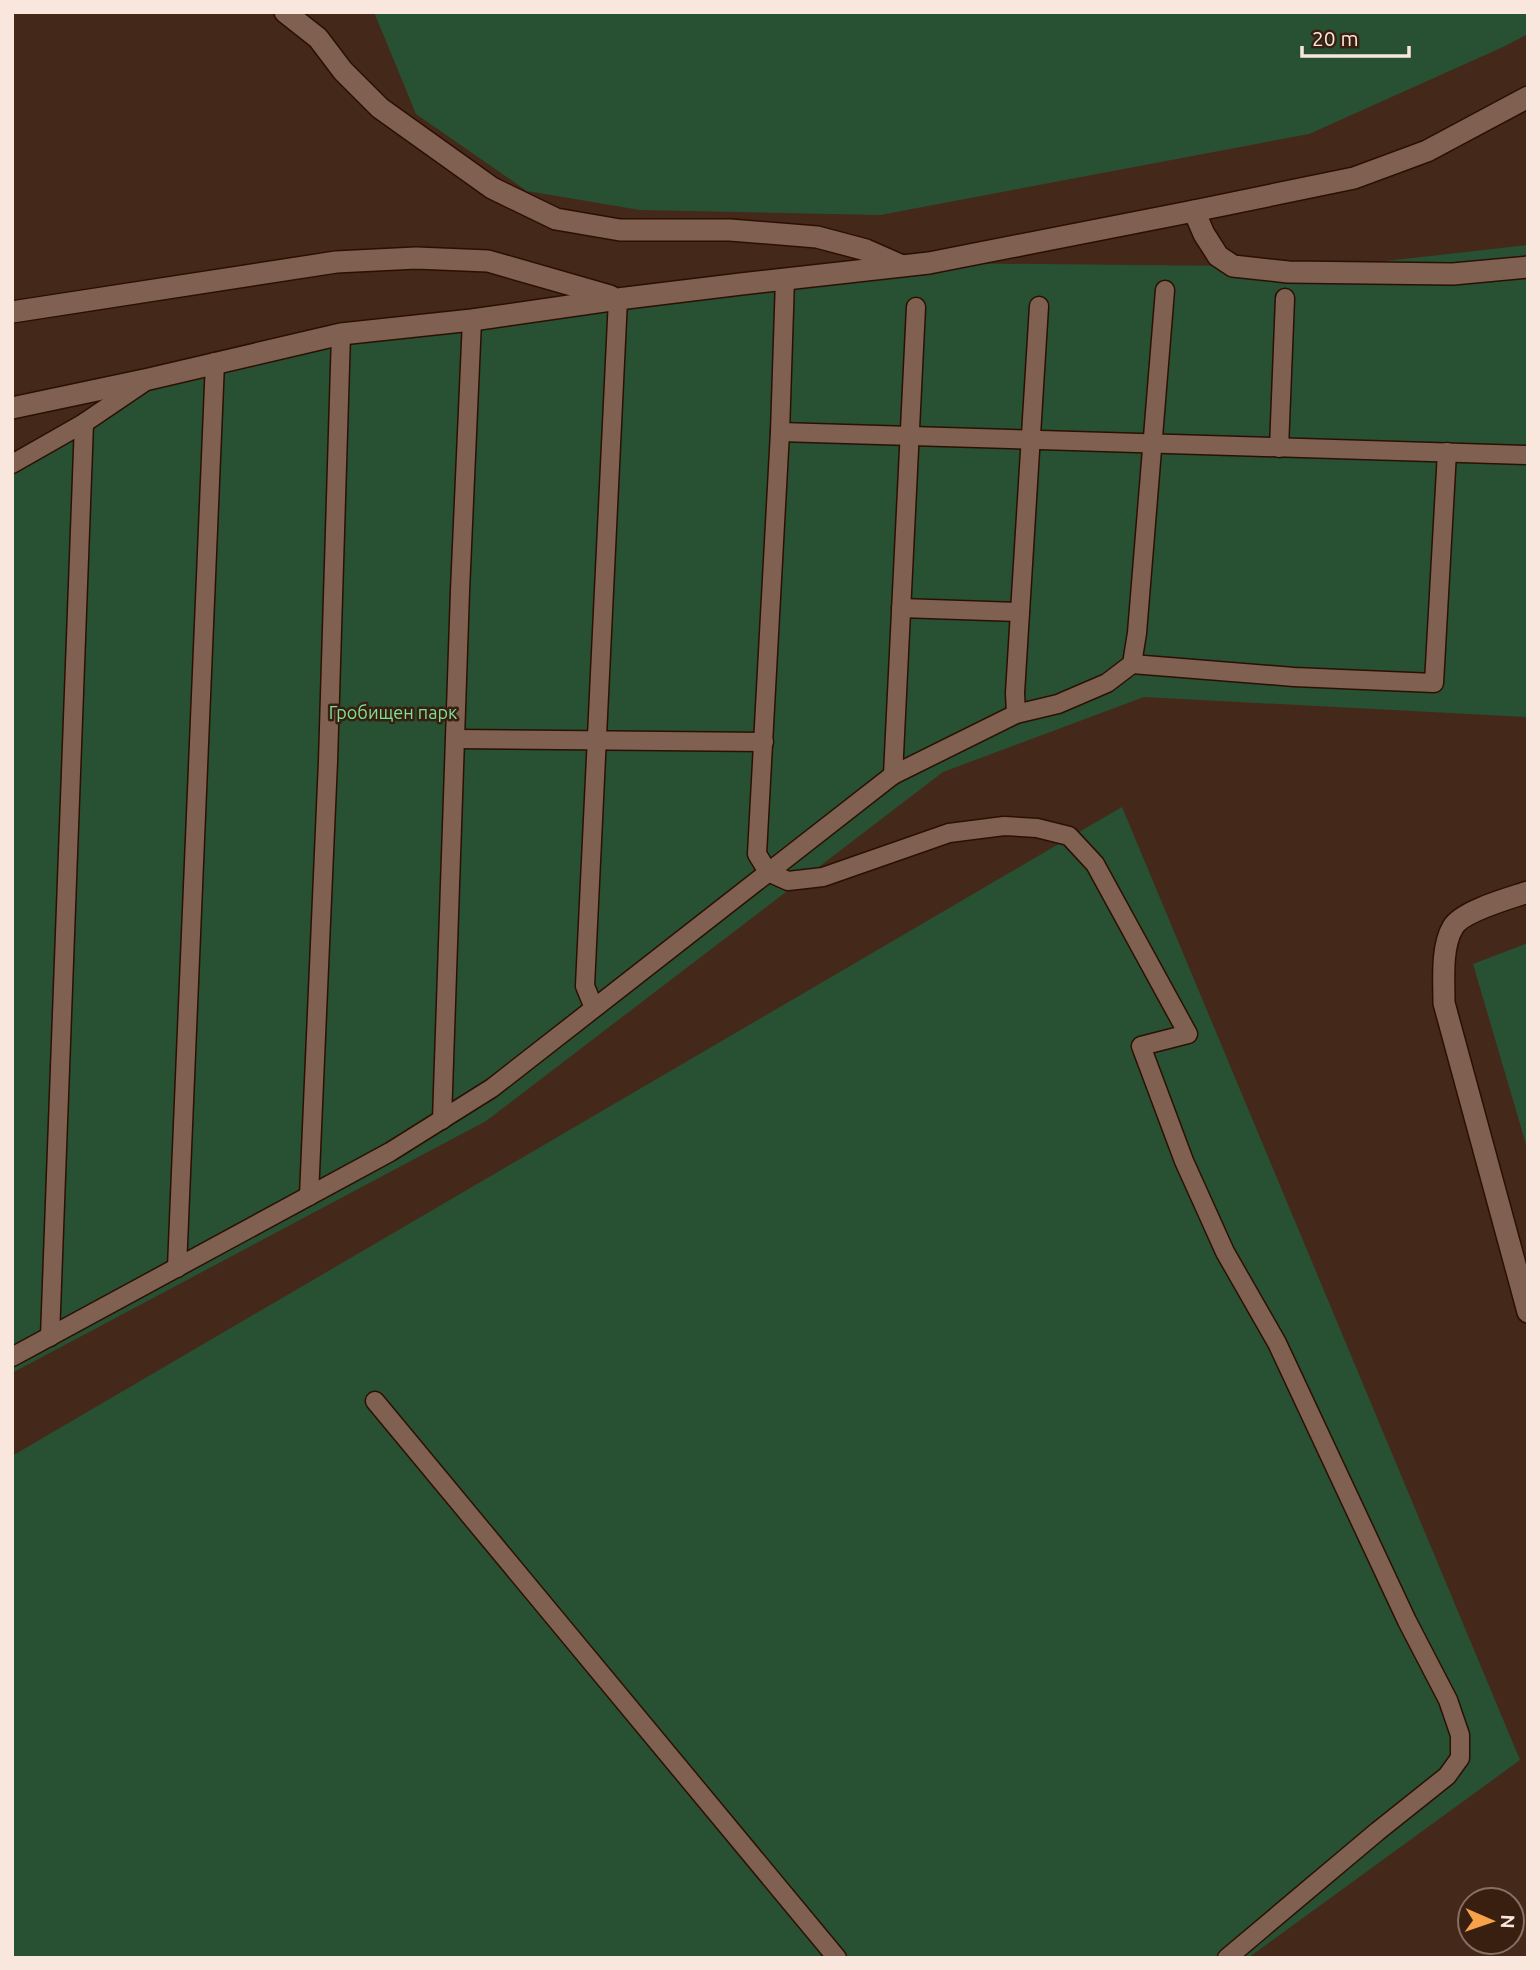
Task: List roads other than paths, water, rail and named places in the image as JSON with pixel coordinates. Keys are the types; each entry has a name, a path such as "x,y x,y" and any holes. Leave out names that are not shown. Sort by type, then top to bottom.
{"street":[{"path":"285,12 318,37 343,71 380,108 492,188 556,219 620,230 730,230 817,237 866,250 903,266"},
{"path":"12,408 341,334 943,261 1194,211 1354,178 1427,151 1528,97"},
{"path":"1194,211 1218,256 1233,266 1288,272 1453,274 1528,267"},
{"path":"12,312 336,262 416,258 488,261 618,299"},
{"path":"1528,892 1482,907 1454,925 1444,957 1444,1003 1528,1312"}],"lane":[{"path":"785,279 780,432 757,854 768,872 788,881 823,877 949,833 1004,826 1037,828 1069,836 1095,864 1188,1034 1141,1046 1184,1161 1225,1252 1277,1343 1407,1621 1448,1700 1460,1735 1461,1758 1447,1776 1227,1958"},
{"path":"1132,664 1137,633 1165,290"},
{"path":"1279,448 1285,298"},
{"path":"594,1008 585,986 618,299"},
{"path":"1016,714 1015,693 1039,306"},
{"path":"893,775 916,307"},
{"path":"442,1120 472,320"},
{"path":"309,1196 328,761 341,334"},
{"path":"177,1268 215,362"},
{"path":"12,464 84,422 149,379"},
{"path":"50,1337 84,422"},
{"path":"780,432 1528,455"},
{"path":"12,1357 390,1152 492,1088 893,775 1016,714 1058,704 1107,683 1132,664 1294,677 1434,683 1447,452"},
{"path":"901,608 1020,612"},
{"path":"456,739 764,742"},
{"path":"375,1401 837,1958"}],"park label":[{"name":"Гробищен парк","path":"393,712"}]}
